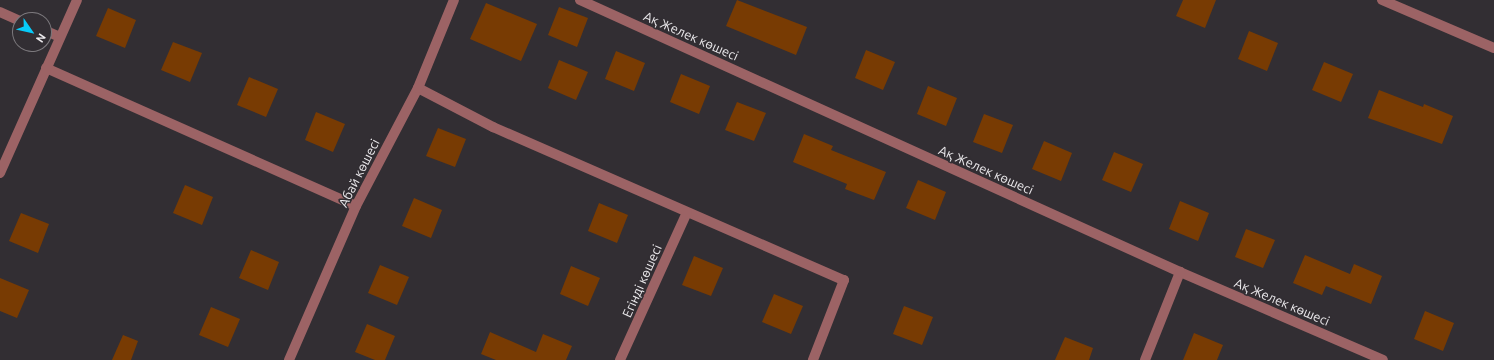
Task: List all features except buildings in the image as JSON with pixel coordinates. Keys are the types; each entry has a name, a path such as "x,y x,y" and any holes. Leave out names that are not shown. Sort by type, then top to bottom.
{"street":[{"path":"0,173 77,0"},
{"name":"Абай көшесі","path":"289,360 356,206 418,88 454,0"},
{"name":"Ақ Желек көшесі","path":"580,0 1180,272 1383,360"},
{"path":"1382,0 1494,48"},
{"path":"0,12 12,17"},
{"path":"52,34 60,37"},
{"path":"46,68 356,206"},
{"path":"418,88 493,127 844,280 813,360"},
{"name":"Егінді көшесі","path":"620,360 687,212"},
{"path":"1145,360 1180,272"}]}
